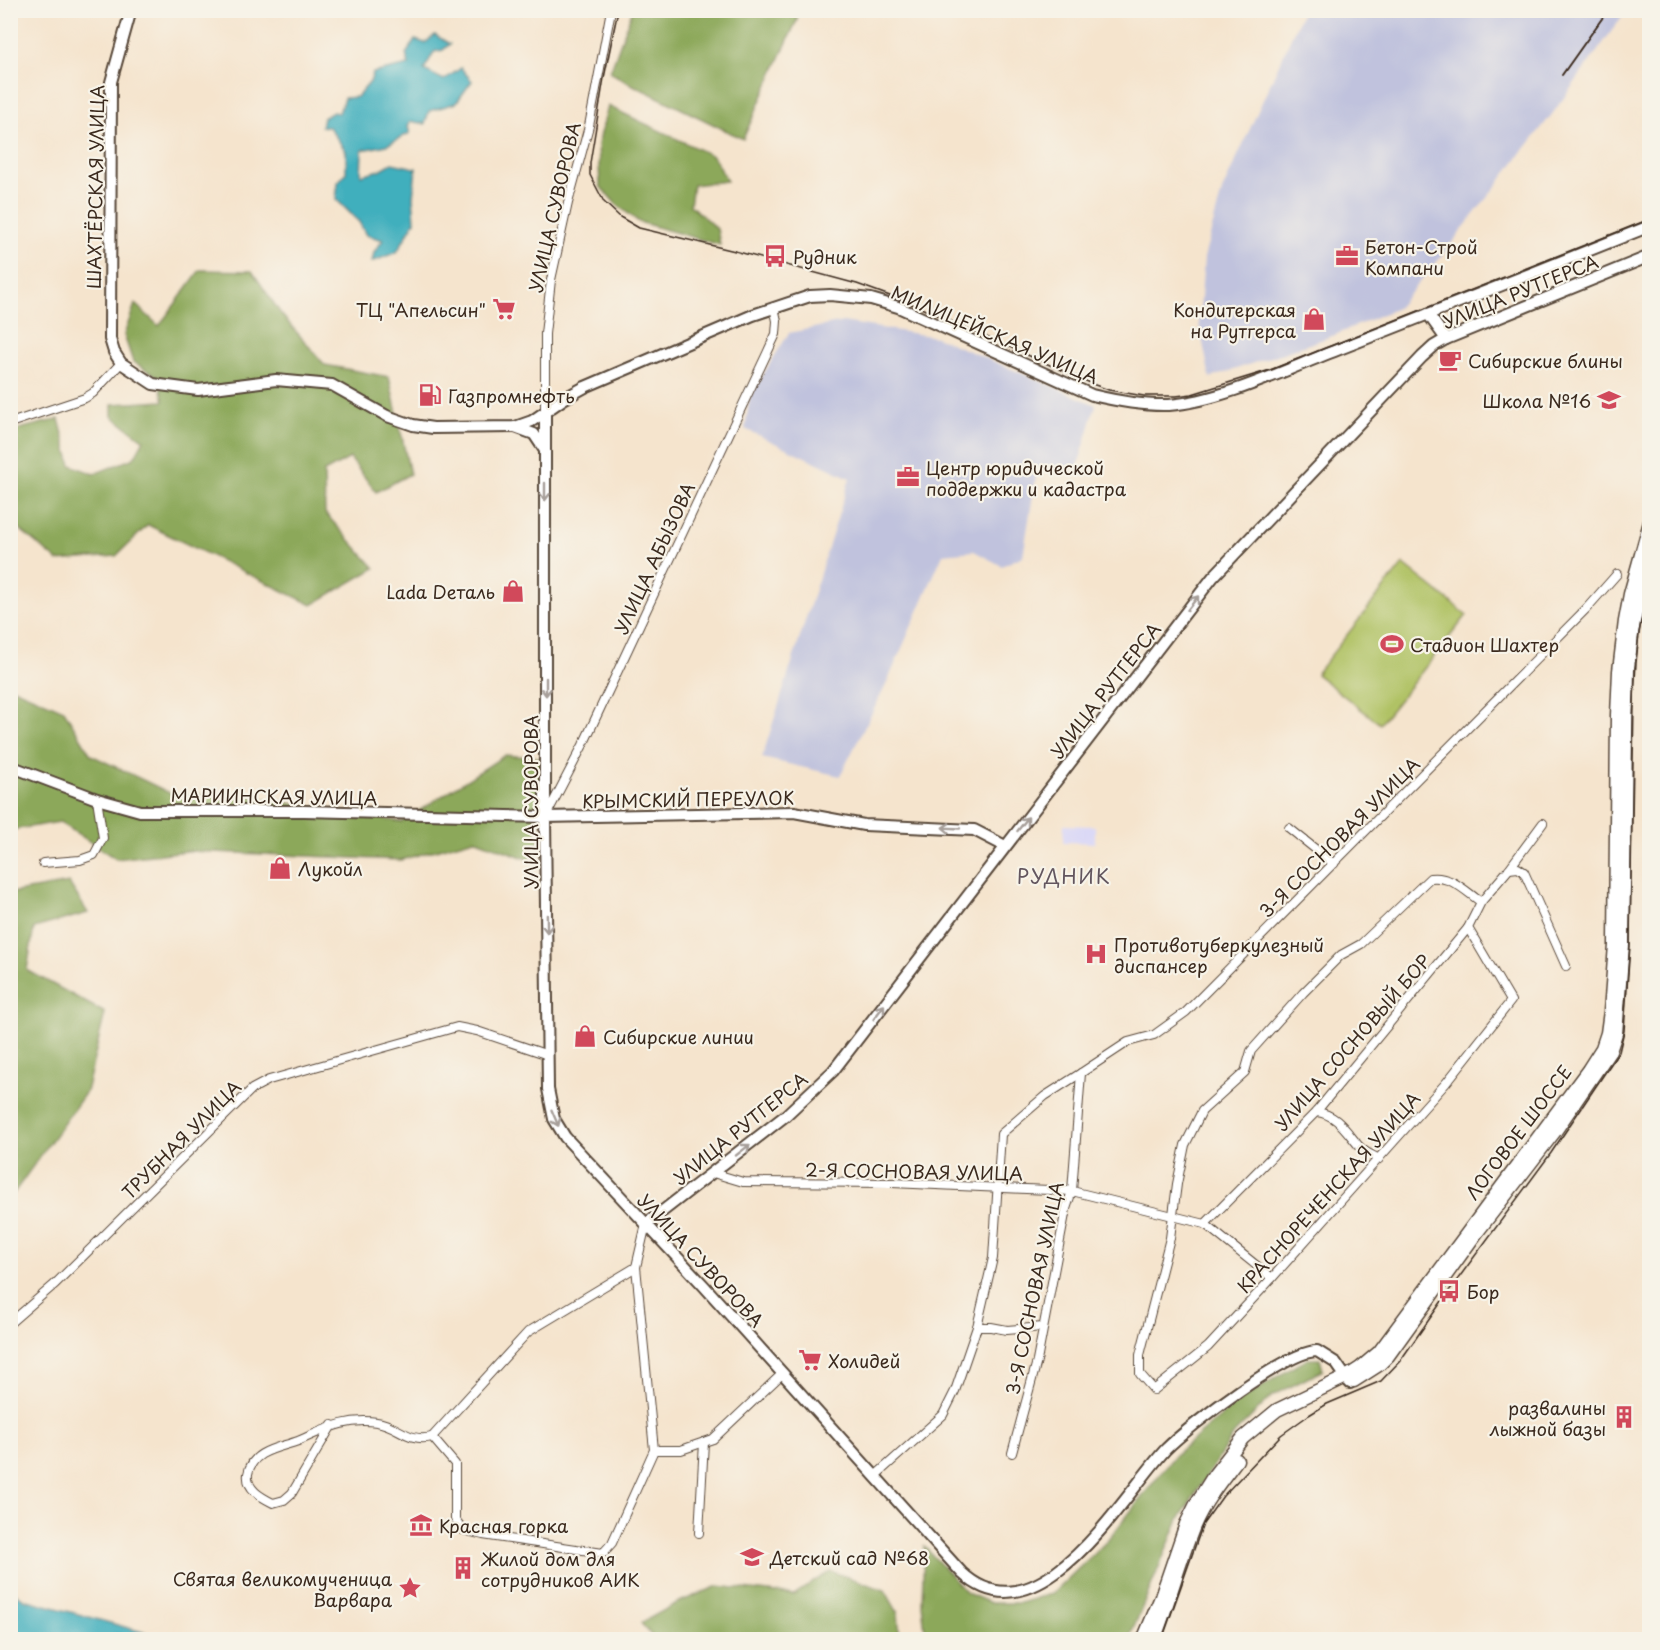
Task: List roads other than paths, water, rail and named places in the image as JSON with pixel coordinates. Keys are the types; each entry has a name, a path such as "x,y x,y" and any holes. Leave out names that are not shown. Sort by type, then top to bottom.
{"main road":[{"name":"ШАХТЁРСКАЯ УЛИЦА","path":"121,363 110,339 111,82 131,10"},
{"name":"УЛИЦА РУТГЕРСА","path":"1169,405 1212,396 1245,385 1650,226"},
{"name":"УЛИЦА РУТГЕРСА","path":"646,1224 785,1116 833,1071 1213,577 1422,357 1446,339 1650,256"},
{"name":"МИЛИЦЕЙСКАЯ УЛИЦА","path":"515,427 532,421 585,387 774,307 810,296 830,295 871,299 897,307 1092,395 1113,400 1169,405"},
{"path":"1428,314 1446,339"},
{"path":"121,363 153,384 198,390 276,380 332,385 387,417 413,425 434,428 515,427 534,434 540,440 545,452"},
{"name":"УЛИЦА СУВОРОВА","path":"545,412 545,817 548,1055 549,1100 559,1128 971,1582 992,1590 1005,1592 1020,1590 1033,1587 1048,1578 1080,1551 1111,1520 1167,1449 1216,1408 1263,1376 1302,1353 1317,1351 1330,1358 1348,1380"},
{"name":"ЛОГОВОЕ ШОССЕ","path":"1143,1640 1161,1597 1186,1524 1214,1475 1243,1438 1264,1419 1291,1402 1348,1380 1372,1359 1396,1330 1602,1048 1607,1033 1615,945 1619,671 1630,594 1650,522"},
{"name":"ЛОГОВОЕ ШОССЕ","path":"1154,1640 1194,1526 1205,1505 1241,1454 1252,1441 1281,1417 1379,1365 1388,1356 1475,1235 1556,1130 1610,1051 1616,1033 1623,945 1628,667 1640,591 1650,555"},
{"name":"МАРИИНСКАЯ УЛИЦА","path":"10,766 97,799 140,811 304,811 545,817"},
{"name":"КРЫМСКИЙ ПЕРЕУЛОК","path":"545,817 794,812 864,825 974,830 1005,846"}],"street":[{"name":"УЛИЦА СУВОРОВА","path":"545,412 545,334 551,280 568,203 589,126 611,10"},
{"name":"УЛИЦА АБЫЗОВА","path":"545,817 583,745 776,334 777,321 774,307"},
{"path":"10,423 85,398 93,393 121,363"},
{"name":"3-Я СОСНОВАЯ УЛИЦА","path":"1012,1453 1037,1361 1066,1209 1072,1191 1081,1073 1128,1042 1154,1035 1186,1012 1586,609 1617,574"},
{"path":"43,863 81,860 94,855 103,838 97,799"},
{"name":"УЛИЦА СОСНОВЫЙ БОР","path":"1205,1224 1316,1112 1468,928 1480,902 1543,823"},
{"path":"1289,828 1334,864"},
{"path":"1509,868 1518,868 1524,872 1566,966"},
{"path":"1173,1216 1185,1146 1203,1111 1245,1071 1251,1052 1303,993 1341,955 1361,944 1430,878 1441,876 1449,879 1480,902"},
{"name":"КРАСНОРЕЧЕНСКАЯ УЛИЦА","path":"1173,1216 1170,1238 1140,1355 1140,1374 1154,1390 1208,1347 1272,1278 1446,1083 1511,1001 1468,928"},
{"name":"ТРУБНАЯ УЛИЦА","path":"10,1323 55,1284 252,1089 269,1080 457,1027 477,1031 548,1055"},
{"path":"875,1476 943,1415 955,1391 977,1327 993,1258 1001,1134 1045,1096 1081,1073"},
{"path":"1316,1112 1327,1113 1345,1127 1361,1148 1379,1159"},
{"name":"2-Я СОСНОВАЯ УЛИЦА","path":"713,1173 742,1182 761,1183 892,1183 1072,1191 1205,1224 1272,1278"},
{"path":"432,1437 455,1464 455,1519 463,1530 603,1553 612,1544 654,1450 636,1267 646,1224"},
{"path":"332,1425 292,1493 284,1500 273,1503 257,1494 250,1486 247,1477 250,1464 261,1454 296,1442 332,1425 355,1421 379,1422 421,1440 432,1437 528,1332 636,1267"},
{"path":"977,1327 1007,1330 1044,1327"},
{"path":"654,1450 681,1450 713,1439 783,1373"},
{"path":"699,1533 704,1442"}],"water":[{"path":"435,35 450,44 443,50 434,52 424,70 444,80 461,68 472,81 456,103 429,111 425,124 410,121 408,127 410,133 387,145 362,150 361,175 380,170 392,163 416,168 413,197 415,221 397,252 372,262 374,252 383,240 366,235 359,222 336,199 338,182 346,173 346,151 329,127 321,126 323,118 333,112 339,113 344,98 357,97 370,82 373,73 409,65 406,54 415,40 425,43"},
{"path":"10,1589 24,1599 168,1639 11,1639"}],"tram line":[{"path":"618,10 604,78 590,175 604,202 620,217 639,228 857,284 912,304 1109,390 1144,396 1176,396 1192,394 1270,370 1650,219"},
{"path":"1162,1640 1203,1524 1223,1496 1281,1435 1327,1404 1381,1381 1400,1361 1551,1153 1619,1052 1624,1031 1630,945 1633,716 1636,663 1639,632 1650,583"}],"railway":[{"path":"1562,75 1608,10"}],"place":[{"name":"Рудник","path":"775,256"},
{"name":"Бетон-Строй Компани","path":"1347,256"},
{"name":"ТЦ \"Апельсин\"","path":"504,309"},
{"name":"Кондитерская на Рутгерса","path":"1314,319"},
{"name":"Сибирские блины","path":"1450,360"},
{"name":"Газпромнефть","path":"430,395"},
{"name":"Школа №16","path":"1609,400"},
{"name":"Центр юридической поддержки и кадастра","path":"908,477"},
{"name":"Lada Dеталь","path":"513,591"},
{"name":"Стадион Шахтер","path":"1392,644"},
{"name":"Лукойл","path":"280,868"},
{"name":"Противотуберкулезный диспансер","path":"1096,954"},
{"name":"Сибирские линии","path":"585,1036"},
{"name":"Бор","path":"1449,1291"},
{"name":"Холидей","path":"810,1360"},
{"name":"развалины лыжной базы","path":"1624,1417"},
{"name":"Красная горка","path":"421,1525"},
{"name":"Детский сад №68","path":"752,1557"},
{"name":"Жилой дом для сотрудников АИК","path":"463,1568"},
{"name":"Святая великомученица Варвара","path":"410,1588"}],"district":[{"name":"РУДНИК","path":"1064,876"}]}
